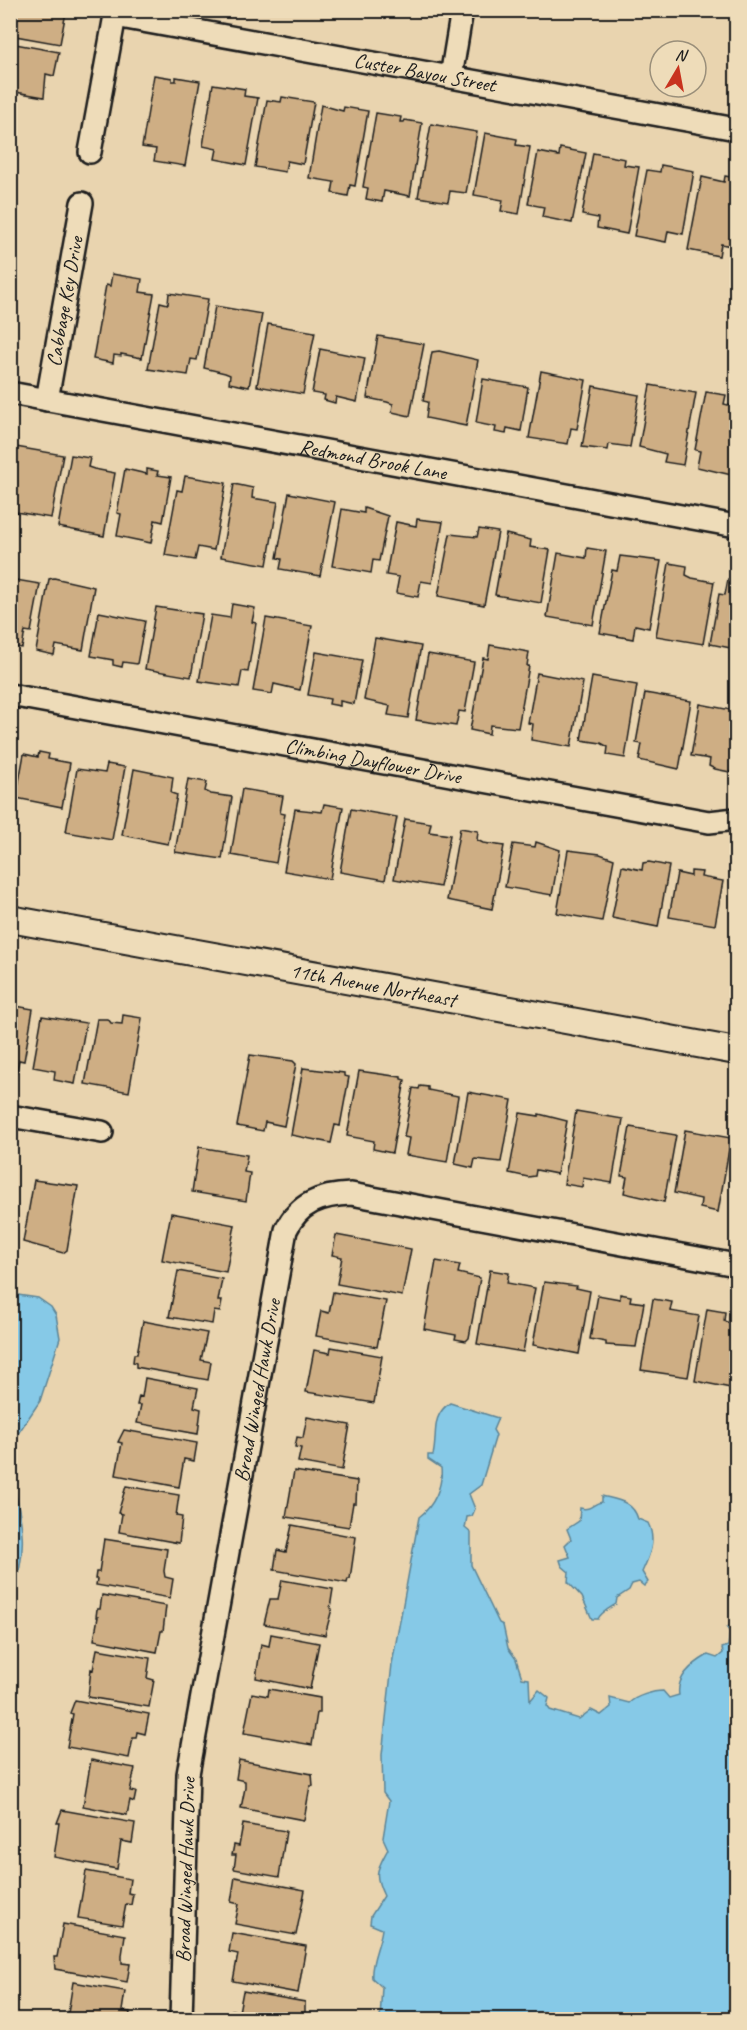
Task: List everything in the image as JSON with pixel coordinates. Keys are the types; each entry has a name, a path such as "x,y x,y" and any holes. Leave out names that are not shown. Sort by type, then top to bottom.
{"street":[{"path":"451,77 462,10"},
{"path":"90,152 115,13"},
{"name":"Custer Bayou Street","path":"115,13 736,129"},
{"name":"Cabbage Key Drive","path":"47,400 82,203"},
{"name":"Redmond Brook Lane","path":"10,393 736,526"},
{"name":"Climbing Dayflower Drive","path":"10,695 709,822 736,819"},
{"name":"11th Avenue Northeast","path":"10,919 736,1051"},
{"path":"10,1116 102,1132"},
{"name":"Broad Winged Hawk Drive","path":"180,2019 188,1774 286,1230 293,1215 306,1204 329,1194 351,1194 736,1265"}],"water":[{"path":"11,1294 38,1298 51,1307 56,1315 60,1338 40,1401 11,1444"},
{"path":"450,1403 498,1418 493,1430 496,1435 481,1485 469,1494 475,1509 472,1516 467,1517 465,1528 471,1533 471,1565 499,1623 503,1625 508,1648 516,1659 522,1678 529,1679 530,1701 539,1690 549,1698 547,1706 550,1710 579,1719 591,1710 601,1715 611,1707 610,1698 629,1703 640,1696 654,1692 663,1691 669,1698 679,1695 680,1682 692,1666 708,1655 717,1658 723,1653 722,1648 728,1646 730,1632 727,1628 736,1620 736,2019 380,2019 382,1987 372,1978 372,1972 382,1929 370,1924 371,1916 384,1896 378,1882 378,1872 388,1849 383,1838 389,1801 383,1793 382,1755 392,1664 419,1517 433,1501 441,1482 441,1468 428,1459 428,1455 433,1455 437,1420"},
{"path":"11,1472 19,1507 22,1551 11,1601"},
{"path":"602,1496 624,1502 632,1508 638,1519 648,1523 652,1542 642,1572 648,1582 644,1586 639,1582 632,1584 629,1590 617,1598 616,1604 603,1612 598,1619 592,1619 582,1597 568,1582 569,1572 562,1566 560,1560 570,1557 565,1545 571,1539 567,1529 579,1521 580,1508 590,1508 602,1502"}],"building":[{"path":"10,10 66,12 60,44 10,35"},
{"path":"375,10 393,10 391,15"},
{"path":"10,43 59,52 54,76 46,74 44,97 10,91"},
{"path":"154,75 172,78 172,81 176,81 176,77 200,81 185,166 154,161 156,149 142,147"},
{"path":"213,84 245,89 244,96 258,98 246,165 215,159 217,149 203,146"},
{"path":"282,97 314,102 303,164 287,161 285,172 255,167 267,100 281,102"},
{"path":"321,105 343,111 344,107 368,111 355,186 350,185 348,196 332,193 334,182 309,178"},
{"path":"376,113 401,117 400,122 405,120 422,123 410,196 384,191 382,202 366,199 368,188 363,187"},
{"path":"431,124 477,132 466,193 450,191 448,202 418,197"},
{"path":"485,133 517,139 516,145 530,147 519,214 501,211 503,200 474,195"},
{"path":"560,148 586,153 572,223 542,217 544,207 528,204 538,152 559,156"},
{"path":"593,153 625,159 624,165 639,167 627,234 597,228 598,218 582,215"},
{"path":"661,165 694,171 683,234 668,231 666,242 634,236 647,170 660,172"},
{"path":"725,176 736,178 736,247 721,244 719,256 688,250 702,177 724,182"},
{"path":"112,274 142,279 140,292 154,294 142,358 121,354 121,356 114,355 113,363 93,359 106,285 110,286"},
{"path":"169,293 208,299 197,360 191,359 188,375 148,369 160,302 168,304"},
{"path":"215,306 262,314 249,387 229,383 230,375 204,368"},
{"path":"268,324 315,332 303,394 257,386"},
{"path":"378,336 424,344 410,416 392,412 393,404 367,398"},
{"path":"320,349 365,358 357,402 336,397 335,403 324,400 325,395 312,393"},
{"path":"439,351 478,360 466,426 426,418 428,402 423,401 432,352"},
{"path":"541,371 586,380 577,429 571,428 568,444 529,438"},
{"path":"483,379 528,387 521,431 507,428 506,434 495,432 496,427 476,423"},
{"path":"650,385 696,393 683,465 664,462 666,454 639,447"},
{"path":"593,386 639,395 630,447 609,444 608,450 582,447"},
{"path":"706,392 726,395 724,404 736,407 736,476 697,467 700,451 695,450"},
{"path":"16,447 63,455 51,518 10,511 10,480"},
{"path":"71,455 90,458 88,467 115,473 104,536 58,527"},
{"path":"125,469 147,474 147,469 158,471 157,475 171,477 163,522 155,520 151,543 117,536 121,514 117,513"},
{"path":"185,476 226,483 214,550 198,547 195,560 165,555 177,490 182,491"},
{"path":"234,484 253,488 252,498 278,502 267,565 221,557"},
{"path":"289,493 335,502 320,576 280,569 282,559 277,558"},
{"path":"364,508 388,516 379,561 373,560 371,573 332,566 342,509 364,513"},
{"path":"417,519 443,522 432,583 421,581 418,597 396,593 399,577 386,575 396,522 416,526"},
{"path":"479,529 498,532 484,605 438,596 450,534 477,537"},
{"path":"506,534 531,540 530,547 550,550 541,603 495,595"},
{"path":"587,548 606,551 593,625 547,617 558,553 586,558"},
{"path":"620,556 661,561 649,628 635,625 633,639 600,633 612,570 617,571"},
{"path":"669,563 687,566 686,575 692,578 714,582 703,644 656,636"},
{"path":"54,578 94,587 83,650 56,645 54,655 36,651 49,579"},
{"path":"10,579 40,584 31,632 25,631 22,648 10,646"},
{"path":"728,579 736,581 736,649 710,644 719,594 725,595"},
{"path":"232,604 255,608 252,622 256,623 248,672 242,671 239,687 199,681 211,615 230,618"},
{"path":"156,607 202,614 191,677 145,669"},
{"path":"99,612 145,621 137,664 123,662 122,667 113,665 113,660 91,656"},
{"path":"266,618 312,626 300,690 274,684 272,694 253,691"},
{"path":"375,638 421,646 408,718 388,715 390,706 364,700"},
{"path":"490,645 529,652 527,666 529,666 518,728 490,725 489,734 470,730 483,658 488,659"},
{"path":"316,652 362,660 354,704 340,701 340,706 329,704 330,699 308,695"},
{"path":"428,654 474,662 465,712 459,711 456,726 416,720"},
{"path":"537,673 583,682 571,747 531,740 533,724 528,723"},
{"path":"592,677 637,685 625,758 607,755 608,747 601,743 581,740"},
{"path":"645,693 691,701 679,769 639,760 642,744 636,743"},
{"path":"700,704 736,711 735,773 709,766 710,759 691,756"},
{"path":"10,747 17,748 10,784"},
{"path":"39,752 49,754 48,759 70,763 62,807 16,798 24,754 38,757"},
{"path":"107,764 125,767 112,840 66,832 77,769 105,773"},
{"path":"134,769 173,777 171,793 177,795 168,844 122,835"},
{"path":"188,779 207,782 205,791 211,794 232,797 222,859 175,852"},
{"path":"242,789 283,796 280,813 285,814 276,863 231,855"},
{"path":"324,804 343,807 330,879 284,871 295,809 322,812"},
{"path":"351,809 397,817 385,880 340,872"},
{"path":"405,819 431,823 429,832 450,835 440,887 394,879"},
{"path":"460,828 478,831 477,840 483,843 504,846 492,909 447,900"},
{"path":"536,842 560,850 552,895 505,887 513,844 535,847"},
{"path":"568,850 600,854 614,859 602,921 557,913"},
{"path":"643,863 669,866 658,927 612,918 622,866 642,870"},
{"path":"691,871 702,872 701,877 723,881 715,925 669,917 677,873 691,876"},
{"path":"736,880 736,899 733,881"},
{"path":"10,1005 33,1009 24,1061 19,1060 16,1074 10,1073"},
{"path":"123,1015 142,1018 129,1092 85,1084 97,1019 108,1019 111,1023 122,1024"},
{"path":"42,1016 86,1023 75,1084 54,1080 55,1071 33,1067"},
{"path":"250,1055 293,1061 296,1064 284,1126 265,1122 263,1131 237,1126"},
{"path":"303,1068 344,1073 344,1076 349,1077 340,1126 335,1125 331,1143 291,1135"},
{"path":"359,1071 401,1077 405,1080 392,1153 373,1149 374,1141 347,1136"},
{"path":"420,1086 428,1087 428,1090 458,1096 447,1162 406,1155 409,1138 404,1137 413,1088 419,1089"},
{"path":"468,1092 512,1100 501,1162 475,1159 473,1168 455,1164"},
{"path":"576,1111 623,1119 612,1183 583,1178 582,1187 564,1184"},
{"path":"520,1113 539,1116 539,1114 567,1121 557,1174 536,1170 535,1176 528,1177 509,1173"},
{"path":"630,1127 676,1135 664,1202 624,1193 627,1177 621,1176"},
{"path":"685,1130 731,1138 718,1212 700,1208 701,1199 674,1193"},
{"path":"199,1147 247,1155 244,1172 250,1173 246,1201 192,1192"},
{"path":"34,1180 78,1186 67,1250 63,1253 23,1242"},
{"path":"171,1213 235,1225 226,1272 162,1260"},
{"path":"336,1235 411,1249 402,1296 337,1284 342,1257 332,1255"},
{"path":"436,1261 460,1265 458,1273 480,1278 469,1338 466,1341 455,1339 456,1335 424,1329"},
{"path":"490,1270 509,1273 507,1283 535,1288 523,1352 477,1344"},
{"path":"178,1271 222,1279 218,1301 222,1301 220,1312 214,1311 212,1324 169,1317"},
{"path":"544,1282 577,1286 576,1288 590,1291 579,1354 533,1345"},
{"path":"333,1292 386,1301 377,1347 316,1336 321,1311 329,1313"},
{"path":"620,1294 631,1296 630,1301 644,1303 636,1347 606,1345 606,1342 590,1339 598,1295 620,1299"},
{"path":"653,1299 672,1302 670,1311 699,1316 688,1377 641,1370"},
{"path":"707,1309 725,1312 724,1321 736,1325 736,1389 695,1381"},
{"path":"143,1321 207,1333 201,1360 211,1362 208,1380 136,1367 136,1363 133,1362 134,1354 137,1354"},
{"path":"331,1347 382,1356 374,1403 306,1392 314,1350 330,1353"},
{"path":"145,1378 198,1388 194,1407 201,1409 198,1434 137,1423 141,1405 137,1405 139,1396 142,1397"},
{"path":"307,1417 350,1425 342,1470 298,1462 301,1448 295,1447 297,1437 303,1438"},
{"path":"124,1430 197,1443 194,1461 184,1459 179,1487 116,1475 122,1443 118,1442"},
{"path":"294,1471 357,1481 356,1503 353,1503 349,1527 286,1517"},
{"path":"126,1486 179,1495 176,1516 182,1517 179,1543 119,1532 122,1514 118,1513"},
{"path":"292,1525 356,1537 350,1579 347,1583 274,1570 277,1550 286,1552"},
{"path":"104,1539 167,1549 164,1571 165,1577 173,1579 170,1598 96,1585 96,1572 99,1572"},
{"path":"282,1580 333,1589 330,1608 332,1609 325,1635 264,1624 270,1599 278,1599"},
{"path":"102,1595 166,1606 163,1631 161,1631 157,1652 94,1640 97,1609 100,1609"},
{"path":"271,1634 319,1643 310,1689 256,1678 261,1644 269,1646"},
{"path":"97,1649 150,1658 147,1678 154,1680 149,1707 88,1697 91,1669 93,1670"},
{"path":"269,1689 320,1698 320,1713 317,1713 312,1745 244,1733 252,1693 268,1696"},
{"path":"75,1700 149,1714 145,1734 137,1732 136,1738 133,1738 129,1758 67,1747 73,1714 70,1713"},
{"path":"91,1760 135,1768 130,1791 136,1792 134,1802 130,1800 127,1815 83,1806"},
{"path":"239,1760 312,1774 313,1786 310,1786 304,1820 241,1808 245,1781 236,1779"},
{"path":"62,1810 135,1823 132,1843 121,1841 117,1869 54,1857 59,1823 57,1823"},
{"path":"243,1824 286,1831 279,1877 234,1869 236,1855 232,1855 234,1845 239,1846"},
{"path":"86,1871 130,1879 128,1893 133,1894 131,1905 126,1904 122,1925 78,1918"},
{"path":"235,1877 305,1890 296,1935 235,1924 239,1904 231,1902"},
{"path":"63,1924 125,1935 122,1963 130,1964 127,1982 55,1969 54,1957 57,1957"},
{"path":"232,1933 306,1946 298,1993 233,1981 238,1954 229,1952"},
{"path":"73,1982 125,1991 122,2011 130,2012 129,2020 67,2020"},
{"path":"243,1991 305,2002 305,2014 302,2013 301,2020 230,2020 232,2010 239,2012"}]}
